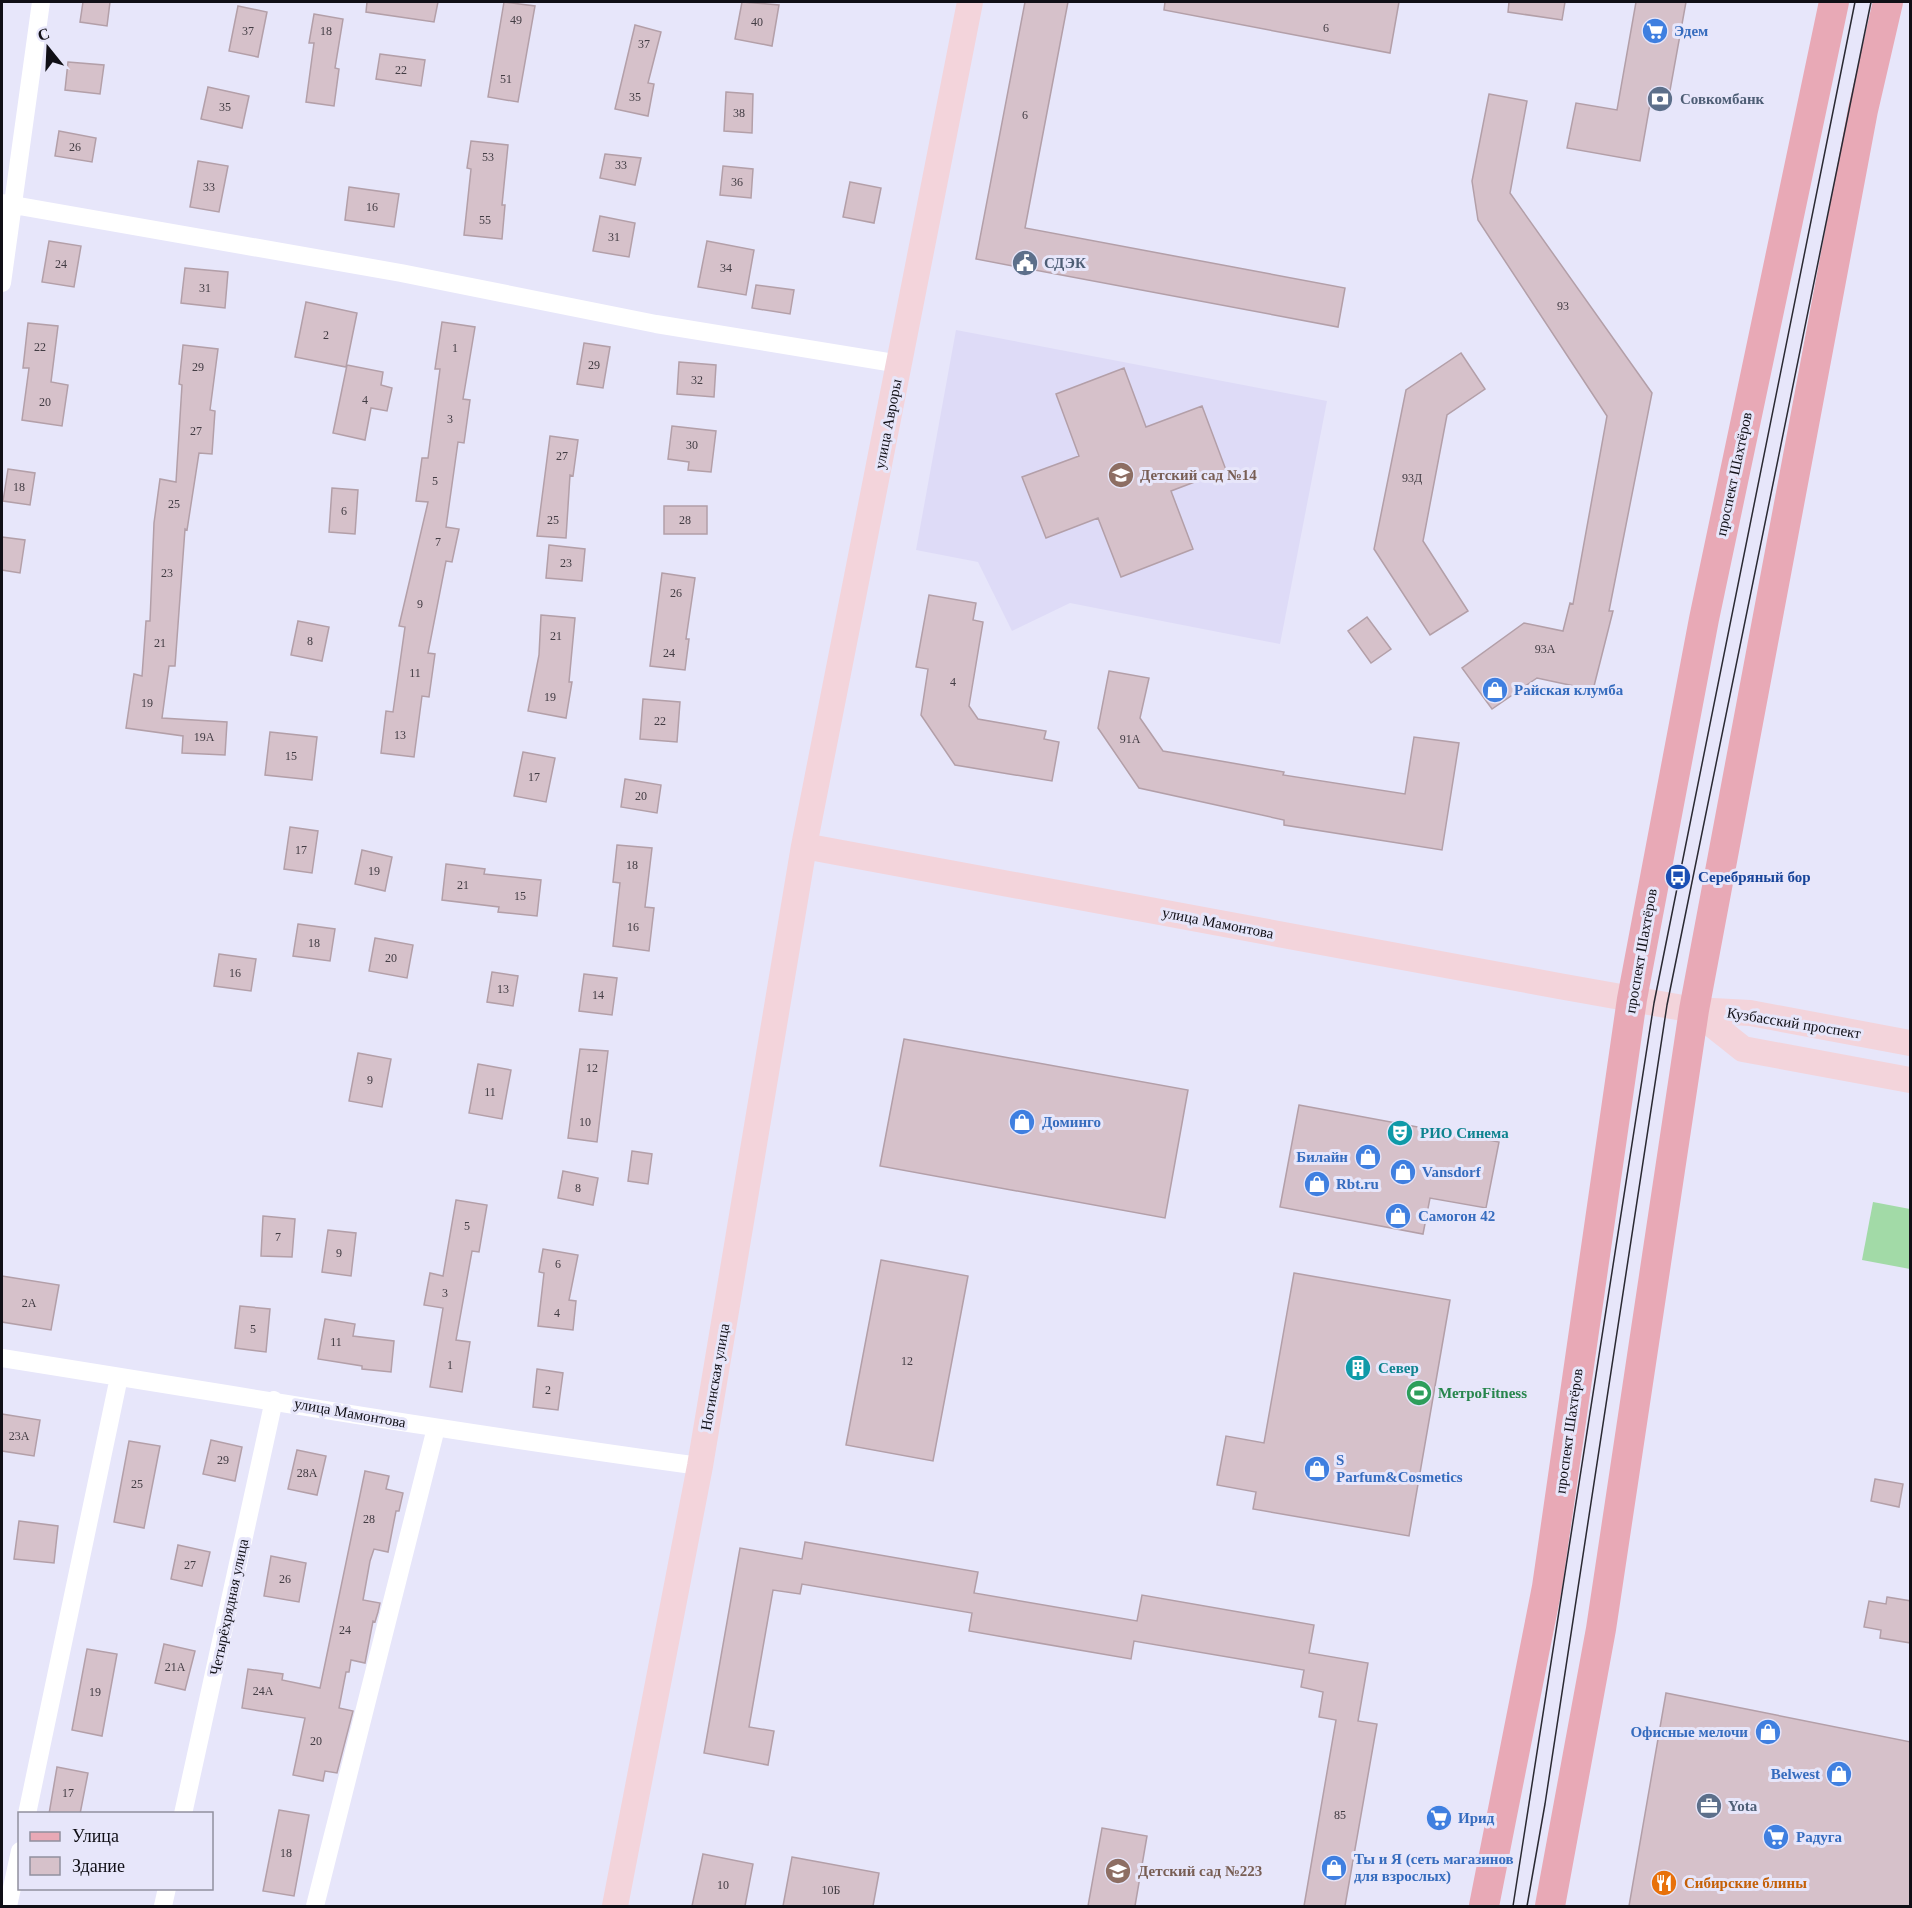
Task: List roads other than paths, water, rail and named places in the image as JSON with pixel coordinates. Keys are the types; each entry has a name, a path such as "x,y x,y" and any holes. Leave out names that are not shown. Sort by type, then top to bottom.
{"main road":[{"name":"проспект Шахтёров","path":"1484,1906 1547,1587 1632,999 1704,619 1834,2"},
{"path":"1550,1906 1601,1629 1694,1010 1863,110 1888,2"}],"street":[{"path":"2,283 8,204 41,2"},
{"name":"улица Авроры","path":"804,846 970,2"},
{"path":"8,204 401,273 656,324 900,364"},
{"name":"улица Мамонтова","path":"804,846 1694,1010"},
{"name":"Ногинская улица","path":"615,1906 700,1466 804,846"},
{"name":"Кузбасский проспект","path":"1694,1010 1749,1013 1911,1043"},
{"name":"Кузбасский проспект","path":"1694,1010 1743,1049 1911,1080"},
{"name":"улица Мамонтова","path":"2,1358 274,1400 479,1436 700,1466"},
{"path":"27,1812 119,1377"},
{"name":"Четырёхрядная улица","path":"183,1812 274,1400"},
{"path":"315,1906 436,1428"},
{"path":"8,1906 18,1860"},
{"path":"163,1906 167,1890"}],"tram line":[{"path":"1513,1906 1654,1003 1855,2"},
{"path":"1527,1906 1545,1804 1667,1005 1871,2"}],"place":[{"name":"Эдем","path":"1655,31"},
{"name":"Совкомбанк","path":"1660,99"},
{"name":"СДЭК","path":"1025,263"},
{"name":"Детский сад №14","path":"1121,475"},
{"name":"Райская клумба","path":"1495,690"},
{"name":"Серебряный бор","path":"1678,877"},
{"name":"Доминго","path":"1022,1122"},
{"name":"РИО Синема","path":"1400,1133"},
{"name":"Билайн","path":"1368,1157"},
{"name":"Vansdorf","path":"1403,1172"},
{"name":"Rbt.ru","path":"1317,1184"},
{"name":"Самогон 42","path":"1398,1216"},
{"name":"Север","path":"1358,1368"},
{"name":"МетроFitness","path":"1419,1393"},
{"name":"S Parfum&Cosmetics","path":"1317,1469"},
{"name":"Офисные мелочи","path":"1768,1732"},
{"name":"Belwest","path":"1839,1774"},
{"name":"Yota","path":"1709,1806"},
{"name":"Ирид","path":"1439,1818"},
{"name":"Радуга","path":"1776,1837"},
{"name":"Ты и Я (сеть магазинов для взрослых)","path":"1334,1868"},
{"name":"Детский сад №223","path":"1118,1871"},
{"name":"Сибирские блины","path":"1664,1883"}]}
